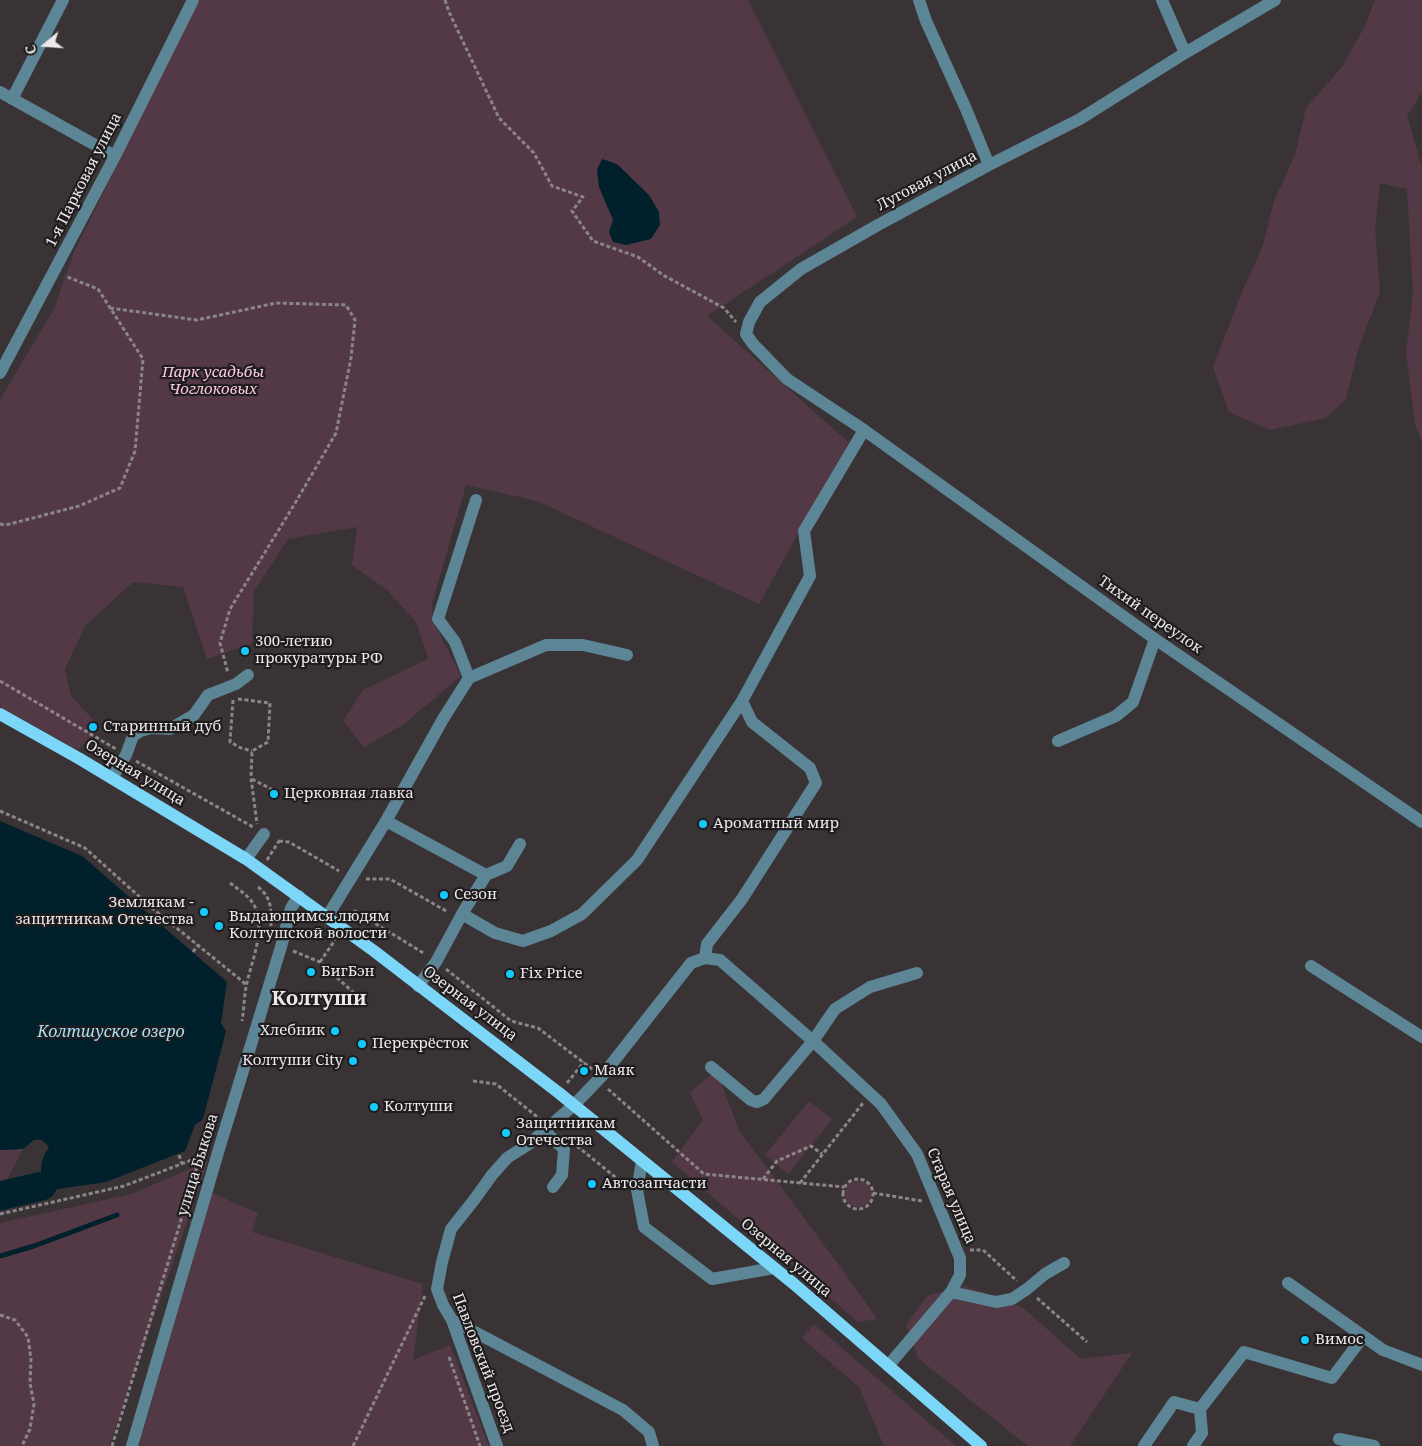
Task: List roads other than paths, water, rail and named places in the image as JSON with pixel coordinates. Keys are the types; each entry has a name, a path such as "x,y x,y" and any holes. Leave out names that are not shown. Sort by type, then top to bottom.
{"main road":[{"name":"Озерная улица","path":"0,714 112,778 246,859 343,928 574,1105 774,1268 980,1446"}],"street":[{"path":"12,99 63,0"},
{"name":"1-я Парковая улица","path":"0,373 115,156 193,0"},
{"path":"919,0 926,21 989,165"},
{"path":"1162,0 1185,53"},
{"name":"Луговая улица","path":"864,430 787,379 753,344 746,334 749,322 760,302 801,269 989,165 1080,119 1185,53 1275,0"},
{"path":"0,92 115,156"},
{"path":"461,917 495,932 523,941 551,931 582,914 637,860 742,701 810,576 804,531 864,430"},
{"name":"Тихий переулок","path":"864,430 1155,639 1422,822"},
{"path":"469,678 455,642 438,619 476,500"},
{"path":"1058,741 1116,716 1133,702 1155,639"},
{"path":"328,917 386,821 443,719 469,678 546,645 582,645 627,655"},
{"path":"112,778 126,755 133,736 140,731 152,728 170,729 194,715 208,695 236,684 248,675"},
{"path":"706,958 706,944 742,900 816,784 810,768 752,722 742,701"},
{"path":"386,821 486,875"},
{"path":"246,859 264,834"},
{"path":"418,986 436,962 486,875 507,866 520,844"},
{"name":"улица Быкова","path":"132,1446 291,908 299,896"},
{"name":"Старая улица","path":"706,958 720,960 813,1041 881,1104 917,1154 960,1258 960,1275 951,1292 888,1366"},
{"name":"Павловский проезд","path":"497,1446 452,1320 442,1305 437,1289 451,1229 492,1174 507,1158 528,1144 574,1105 600,1078 691,963 706,958"},
{"path":"1311,966 1422,1037"},
{"path":"712,1067 751,1100 757,1102 764,1099 813,1041 835,1009 870,987 917,972"},
{"path":"544,1131 564,1149 562,1175 553,1187"},
{"path":"642,1161 637,1190 644,1227 712,1279 774,1268"},
{"path":"951,1292 996,1302 1012,1299 1045,1274 1064,1263"},
{"path":"1288,1283 1383,1350 1422,1365"},
{"path":"452,1320 623,1410 649,1432 653,1446"},
{"path":"1193,1446 1202,1433 1200,1409 1244,1352 1332,1378 1363,1337"},
{"path":"1144,1446 1174,1402 1200,1409"},
{"path":"1339,1439 1374,1446"}],"water":[{"path":"602,159 617,164 649,195 659,212 660,225 651,239 626,245 613,242 609,232 613,220 599,187 597,170"},
{"name":"Колтшуское озеро","path":"0,821 82,856 227,982 221,1023 226,1031 203,1119 195,1125 185,1151 106,1182 45,1191 41,1179 41,1166 43,1157 49,1147 42,1140 34,1140 23,1149 0,1150"}],"waterway":[{"path":"0,1196 42,1186"},
{"path":"0,1256 34,1246 117,1215"}],"place":[{"name":"300-летию прокуратуры РФ","path":"245,651"},
{"name":"Старинный дуб","path":"93,727"},
{"name":"Церковная лавка","path":"274,794"},
{"name":"Ароматный мир","path":"703,824"},
{"name":"Сезон","path":"444,895"},
{"name":"Землякам - защитникам Отечества","path":"204,912"},
{"name":"Выдающимся людям Колтушской волости","path":"219,926"},
{"name":"БигБэн","path":"311,972"},
{"name":"Fix Price","path":"510,974"},
{"name":"Хлебник","path":"335,1031"},
{"name":"Перекрёсток","path":"362,1044"},
{"name":"Колтуши City","path":"353,1061"},
{"name":"Маяк","path":"584,1071"},
{"name":"Колтуши","path":"374,1107"},
{"name":"Защитникам Отечества","path":"506,1133"},
{"name":"Автозапчасти","path":"592,1184"},
{"name":"Вимос","path":"1305,1340"}],"district":[{"name":"Колтуши","path":"319,999"}],"park label":[{"name":"Парк усадьбы Чоглоковых","path":"213,382"}]}
